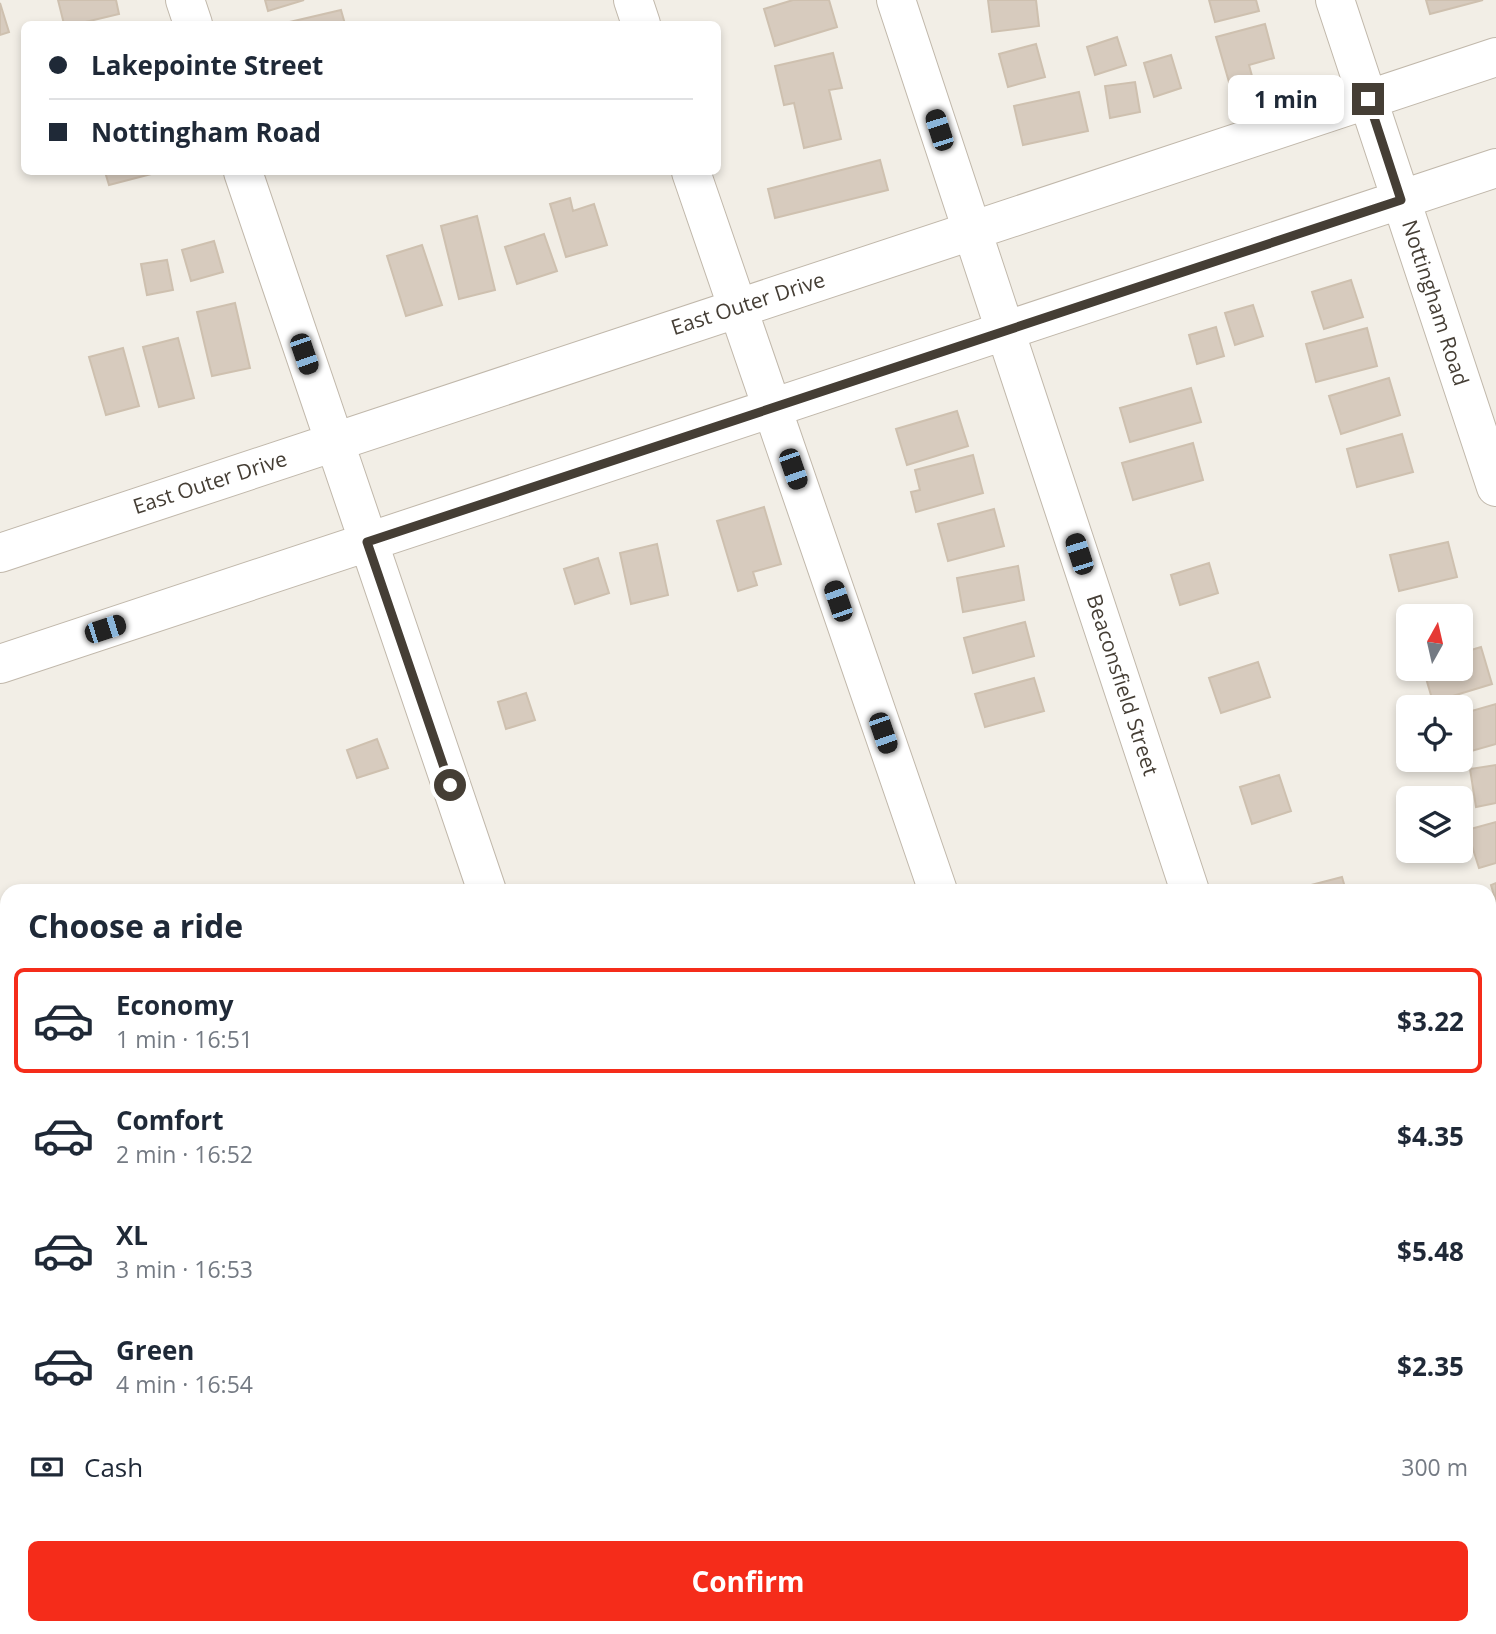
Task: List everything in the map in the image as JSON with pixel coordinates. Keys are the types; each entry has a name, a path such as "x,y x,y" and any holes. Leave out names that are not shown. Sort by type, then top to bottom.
{"street":[{"path":"185,0 192,21"},
{"path":"633,0 640,21"},
{"name":"Beaconsfield Street","path":"896,0 1188,884"},
{"name":"Nottingham Road","path":"1335,0 1496,487"},
{"name":"East Outer Drive","path":"0,553 1496,57"},
{"path":"0,664 1496,168"},
{"path":"244,175 484,884"},
{"path":"692,175 936,884"}],"building":[{"path":"58,0 116,0 119,14 90,21 63,21"},
{"path":"265,0 304,0 268,11"},
{"path":"793,0 829,0 837,27 775,46 764,9"},
{"path":"988,0 1036,0 1039,26 992,32"},
{"path":"1209,0 1256,0 1259,11 1215,22"},
{"path":"1426,0 1483,0 1430,14"},
{"path":"0,3 9,32 0,35"},
{"path":"341,10 344,21 294,21"},
{"path":"1265,24 1274,58 1249,65 1252,76 1229,82 1216,37"},
{"path":"1117,37 1126,65 1095,75 1087,47"},
{"path":"1036,44 1045,77 1008,87 999,54"},
{"path":"833,53 842,88 829,90 841,139 804,148 794,103 784,105 775,66"},
{"path":"1171,55 1181,88 1154,97 1144,63"},
{"path":"1135,82 1140,112 1110,118 1105,86"},
{"path":"1079,92 1088,131 1023,145 1014,106"},
{"path":"880,160 888,190 775,218 768,189"},
{"path":"106,175 147,175 109,185"},
{"path":"570,198 573,211 594,204 607,245 566,257 550,204"},
{"path":"477,216 495,290 459,299 441,226"},
{"path":"544,234 557,271 517,284 505,247"},
{"path":"214,241 223,272 191,281 182,250"},
{"path":"422,245 442,305 406,316 387,256"},
{"path":"167,260 173,290 147,295 141,264"},
{"path":"1351,280 1363,317 1324,329 1312,292"},
{"path":"235,303 250,368 212,376 197,312"},
{"path":"1253,305 1263,336 1235,345 1225,313"},
{"path":"1216,327 1224,356 1197,364 1189,335"},
{"path":"1367,328 1377,366 1316,382 1306,344"},
{"path":"178,338 194,398 159,407 143,347"},
{"path":"123,348 139,406 106,415 89,357"},
{"path":"1389,378 1400,415 1341,434 1329,396"},
{"path":"1191,388 1201,422 1130,442 1120,408"},
{"path":"957,411 968,446 907,465 896,429"},
{"path":"1402,434 1413,472 1357,487 1347,449"},
{"path":"1193,443 1203,480 1133,500 1122,463"},
{"path":"973,455 983,493 916,512 911,492 920,490 915,470"},
{"path":"764,507 781,564 753,572 757,585 738,591 717,521"},
{"path":"994,509 1004,546 948,561 938,524"},
{"path":"1448,542 1457,577 1399,591 1390,555"},
{"path":"657,544 668,595 631,604 620,553"},
{"path":"598,558 609,593 575,604 564,569"},
{"path":"1209,563 1218,593 1180,605 1171,575"},
{"path":"1018,566 1024,600 963,612 957,578"},
{"path":"1025,622 1034,656 973,673 964,638"},
{"path":"1481,647 1492,684 1456,695 1431,695 1427,681 1474,681 1474,649"},
{"path":"1258,662 1270,697 1221,713 1209,678"},
{"path":"1034,678 1044,711 985,727 975,694"},
{"path":"526,693 535,720 506,729 498,702"},
{"path":"1496,704 1496,744 1473,751 1473,711"},
{"path":"377,739 388,768 357,778 347,750"},
{"path":"1496,765 1496,803 1476,807 1470,772 1473,769"},
{"path":"1279,775 1291,811 1252,824 1240,787"},
{"path":"1496,822 1496,863 1479,868 1473,849 1473,828"},
{"path":"1342,877 1344,884 1315,884"}],"route":[{"path":"450,785 367,542 1401,200 1368,99"}]}
